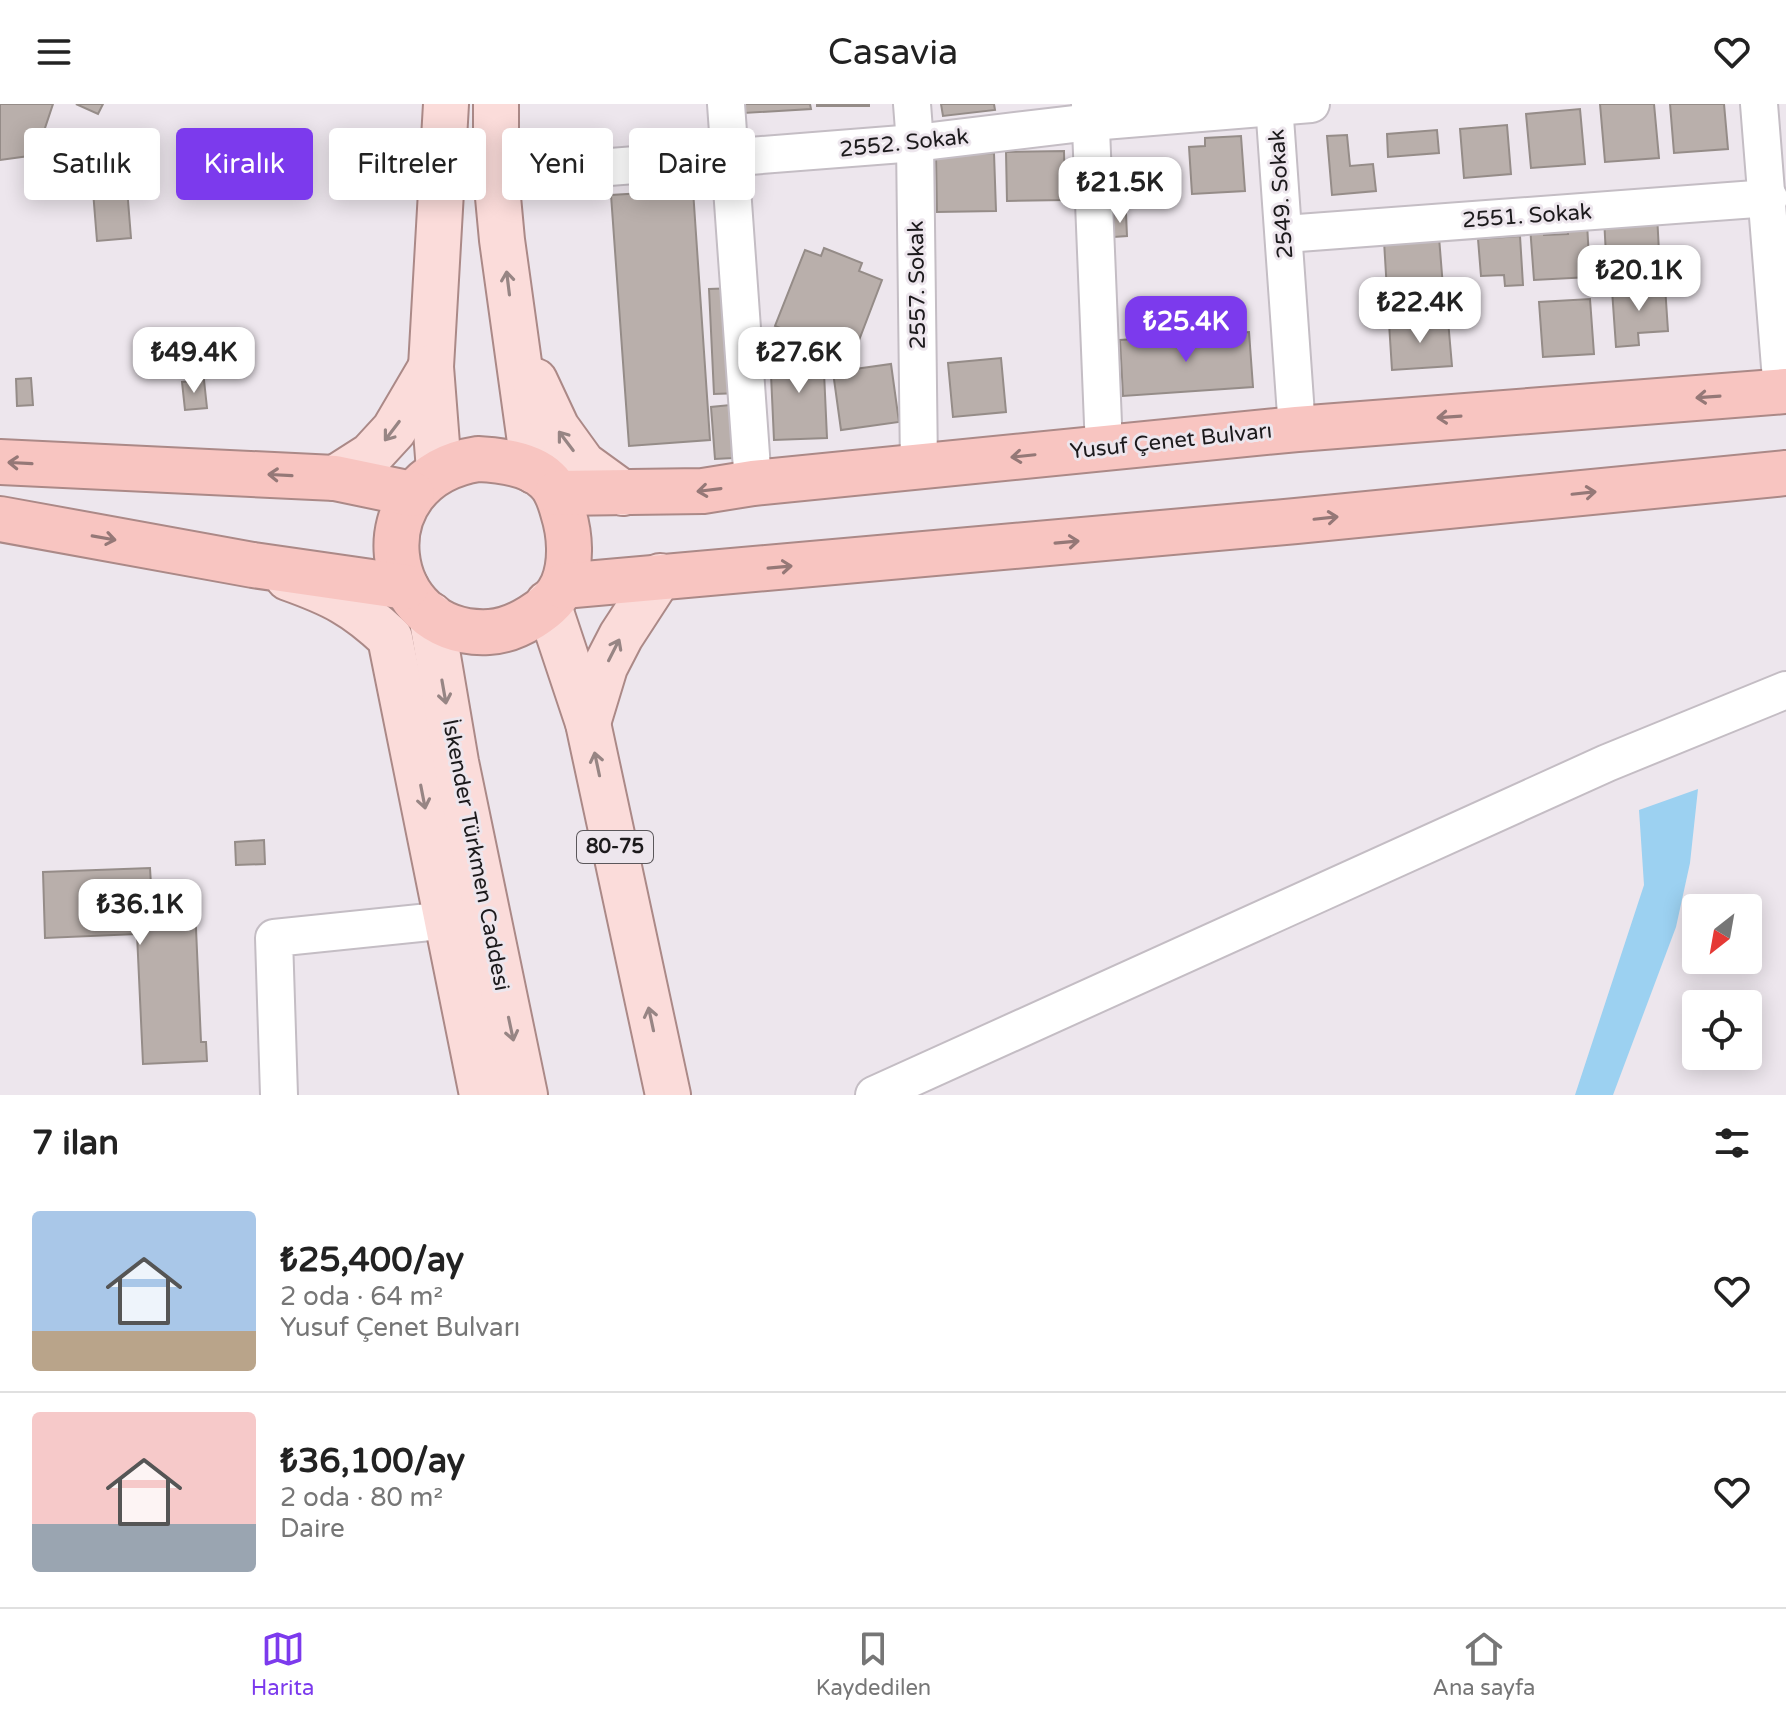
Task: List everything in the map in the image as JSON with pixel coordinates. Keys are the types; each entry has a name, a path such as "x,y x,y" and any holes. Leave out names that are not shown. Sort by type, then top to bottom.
{"highway":[{"name":"Yusuf Çenet Bulvarı","path":"546,482 623,493 703,491 753,483 1297,429 1784,391"},
{"path":"418,601 395,549 403,511 426,482 458,462 478,459 499,460 546,482"},
{"path":"0,462 426,482"},
{"path":"0,519 253,565 418,601 449,626 470,632 492,632 522,622 555,595 660,576 1296,521 1786,473"},
{"name":"80-75","path":"546,482 569,540 555,595"}],"main road":[{"path":"426,482 446,104"},
{"name":"80-75","path":"496,104 496,176 515,336 546,482"},
{"path":"515,336 557,428 583,464 623,493"},
{"path":"335,478 371,455 394,430 431,367"},
{"path":"253,565 336,595 366,615 390,638 482,1095"},
{"path":"588,723 605,667 660,576"},
{"name":"80-75","path":"555,595 588,723 668,1095"},
{"name":"İskender Türkmen Caddesi","path":"418,601 456,762 525,1095"}],"street":[{"path":"726,104 728,128"},
{"name":"2557. Sokak","path":"912,104 919,467"},
{"name":"2552. Sokak","path":"755,157 915,143 1090,113 1311,104"},
{"path":"1759,104 1784,391"},
{"name":"2549. Sokak","path":"1274,106 1297,429"},
{"path":"1090,113 1104,448"},
{"name":"2552. Sokak","path":"496,176 629,166"},
{"name":"2551. Sokak","path":"1285,234 1769,198"},
{"path":"733,200 753,483"},
{"path":"874,1095 1607,763 1786,690"},
{"path":"279,1095 274,938 449,920"}],"water":[{"path":"1698,789 1690,863 1676,927 1613,1095 1575,1095 1644,885 1639,810"}],"building":[{"path":"0,104 53,104 45,128 24,128 24,157 0,160"},
{"path":"76,104 103,104 98,114"},
{"path":"744,104 810,104 811,109 744,113"},
{"path":"869,104 869,106 817,106"},
{"path":"941,104 994,104 995,110 943,116"},
{"path":"1600,104 1654,104 1659,158 1605,162"},
{"path":"1670,104 1724,104 1728,149 1674,153"},
{"path":"1580,109 1585,164 1531,168 1526,114"},
{"path":"1507,125 1511,174 1464,178 1460,129"},
{"path":"1437,130 1439,153 1388,157 1387,134"},
{"path":"1347,135 1350,166 1373,164 1376,191 1332,195 1327,136"},
{"path":"1241,136 1245,191 1192,194 1189,147 1205,146 1205,138"},
{"path":"1064,151 1065,200 1007,201 1006,152"},
{"path":"994,153 996,211 937,212 936,154"},
{"path":"629,194 629,200 694,200 710,440 629,446 613,195"},
{"path":"94,200 128,200 131,238 97,241"},
{"path":"1126,213 1127,236 1114,237 1114,214"},
{"path":"1657,214 1660,271 1607,274 1604,218"},
{"path":"1587,223 1590,277 1534,280 1530,226 1543,226 1544,235 1568,234 1567,224"},
{"path":"1520,236 1523,285 1505,286 1504,275 1481,276 1478,239"},
{"path":"1439,237 1443,287 1387,291 1384,241"},
{"path":"824,248 862,263 859,271 882,280 853,356 775,326 805,250 821,256"},
{"path":"1665,286 1668,331 1638,333 1639,345 1616,347 1612,290"},
{"path":"736,288 741,393 714,394 709,289"},
{"path":"1590,299 1594,354 1543,357 1539,302"},
{"path":"1448,320 1452,366 1392,370 1389,323"},
{"path":"1249,332 1253,387 1123,396 1120,340"},
{"path":"823,350 827,438 774,440 770,353"},
{"path":"1001,358 1006,412 953,417 948,363"},
{"path":"891,364 899,422 841,430 833,372"},
{"path":"31,378 33,405 17,406 16,379"},
{"path":"204,380 207,408 185,410 182,382"},
{"path":"730,405 733,458 715,459 711,407"},
{"path":"264,840 265,864 236,865 235,842"},
{"path":"150,868 151,885 194,883 201,1042 206,1042 207,1061 143,1064 137,934 45,938 43,872"}]}
